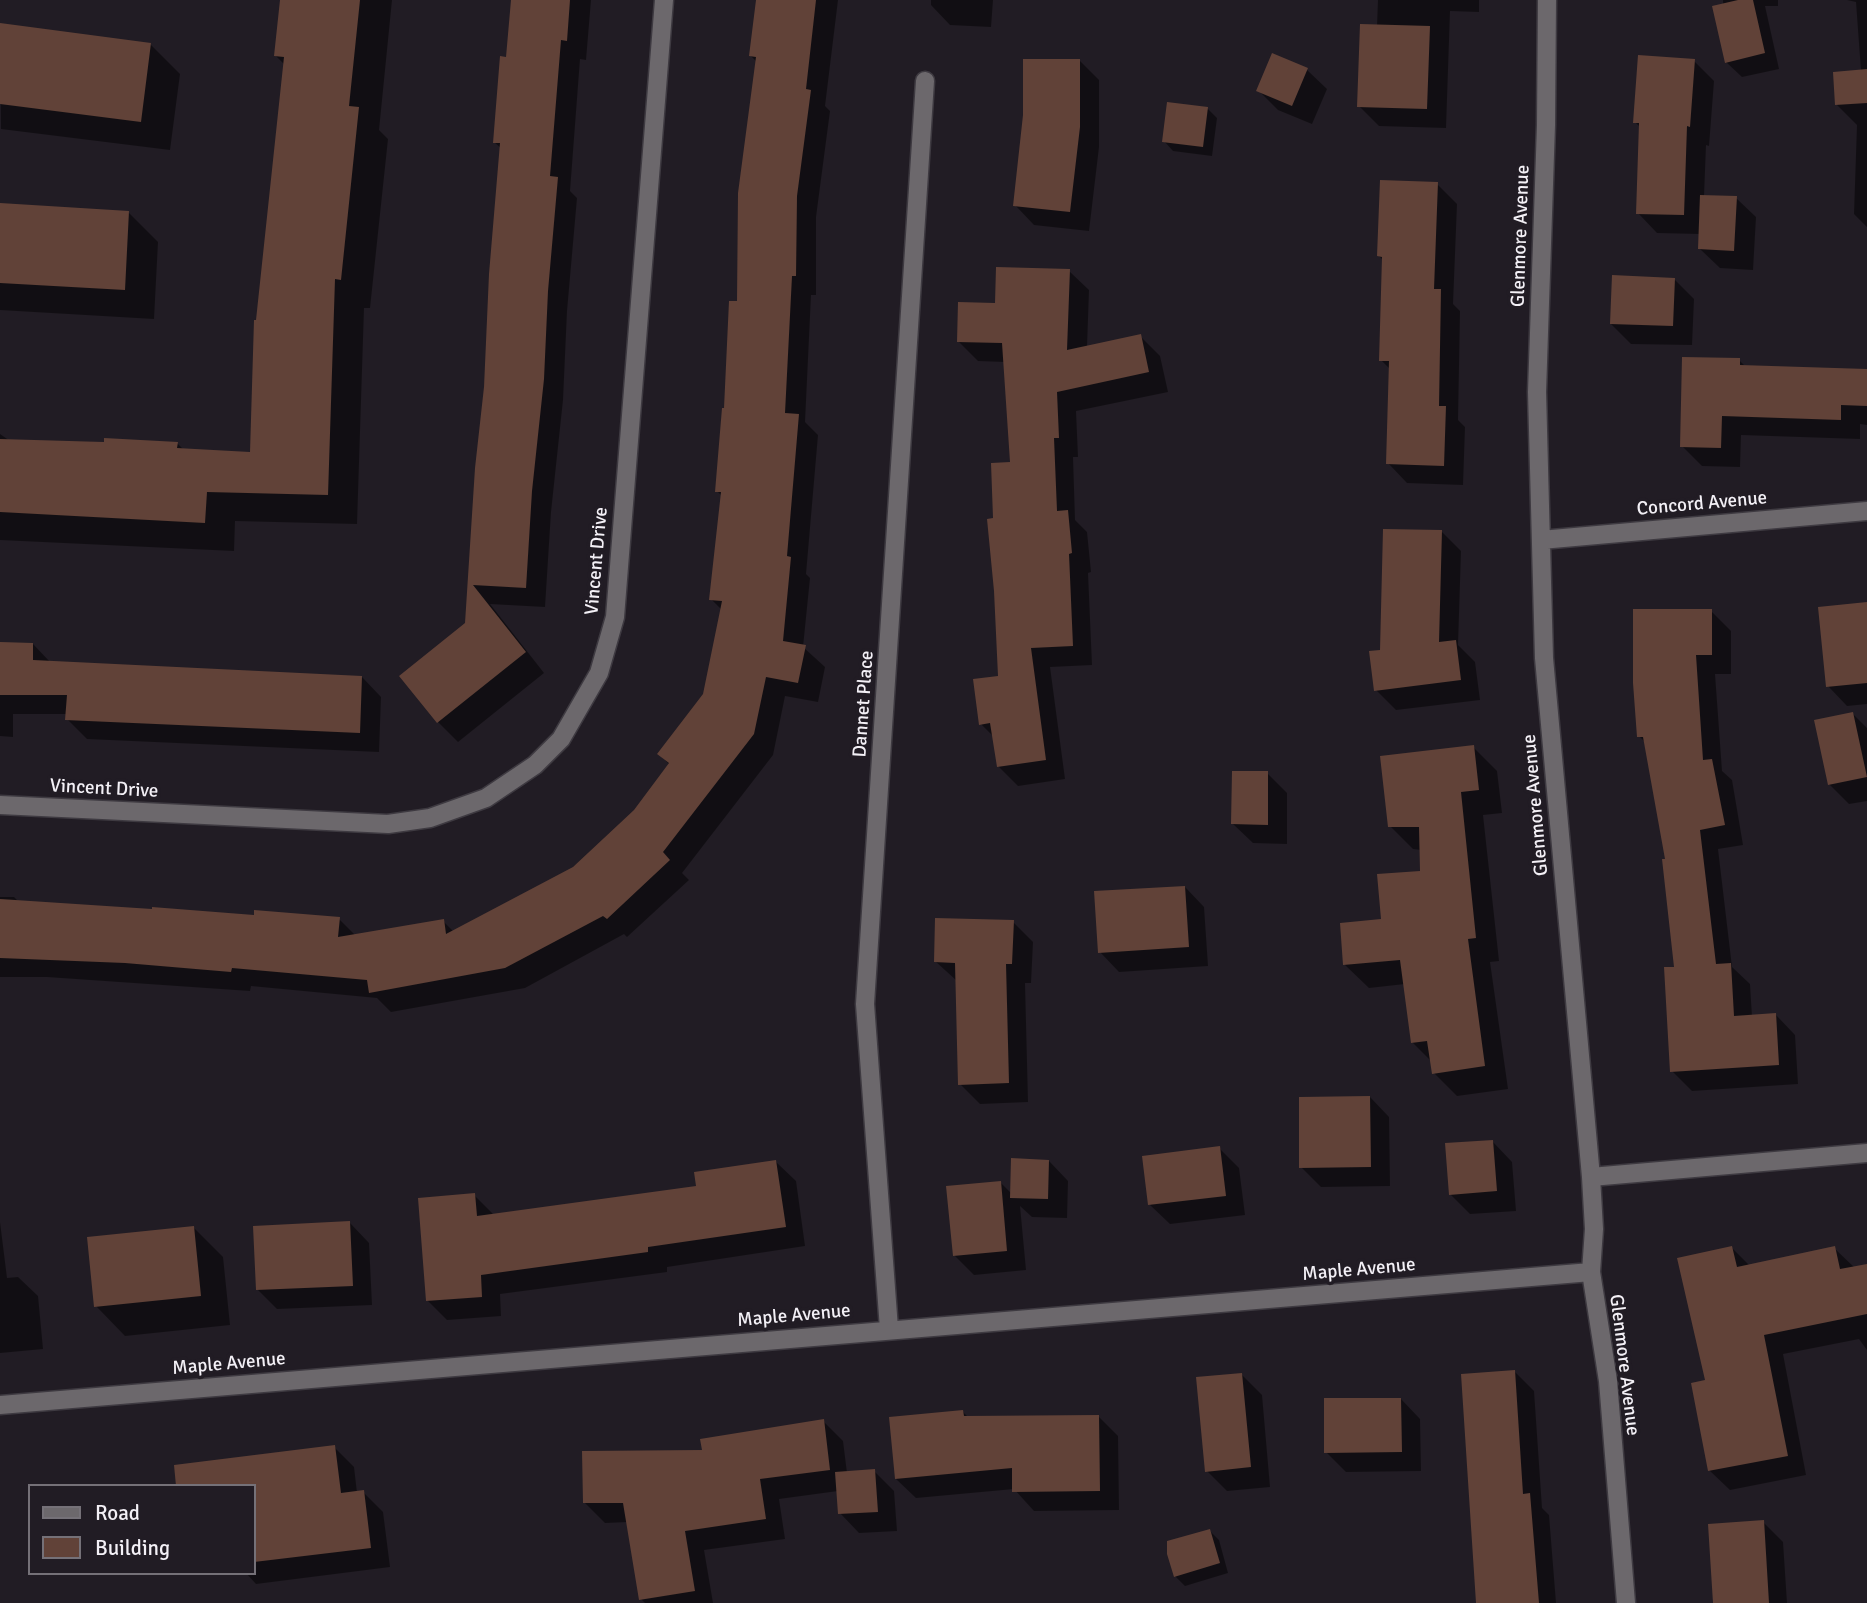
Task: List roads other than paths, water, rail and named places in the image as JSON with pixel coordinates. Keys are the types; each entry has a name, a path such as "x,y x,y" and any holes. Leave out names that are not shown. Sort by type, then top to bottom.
{"street":[{"name":"Vincent Drive","path":"0,805 388,824 430,818 486,798 535,765 561,739 599,673 615,617 664,0"},
{"name":"Glenmore Avenue","path":"1547,0 1546,125 1537,391 1544,658 1591,1177 1594,1229 1591,1272 1608,1381 1626,1603"},
{"name":"Dannet Place","path":"889,1329 866,1004 925,81"},
{"name":"Concord Avenue","path":"1541,540 1867,511"},
{"path":"1591,1177 1867,1153"},
{"name":"Maple Avenue","path":"0,1405 1591,1272"}]}
